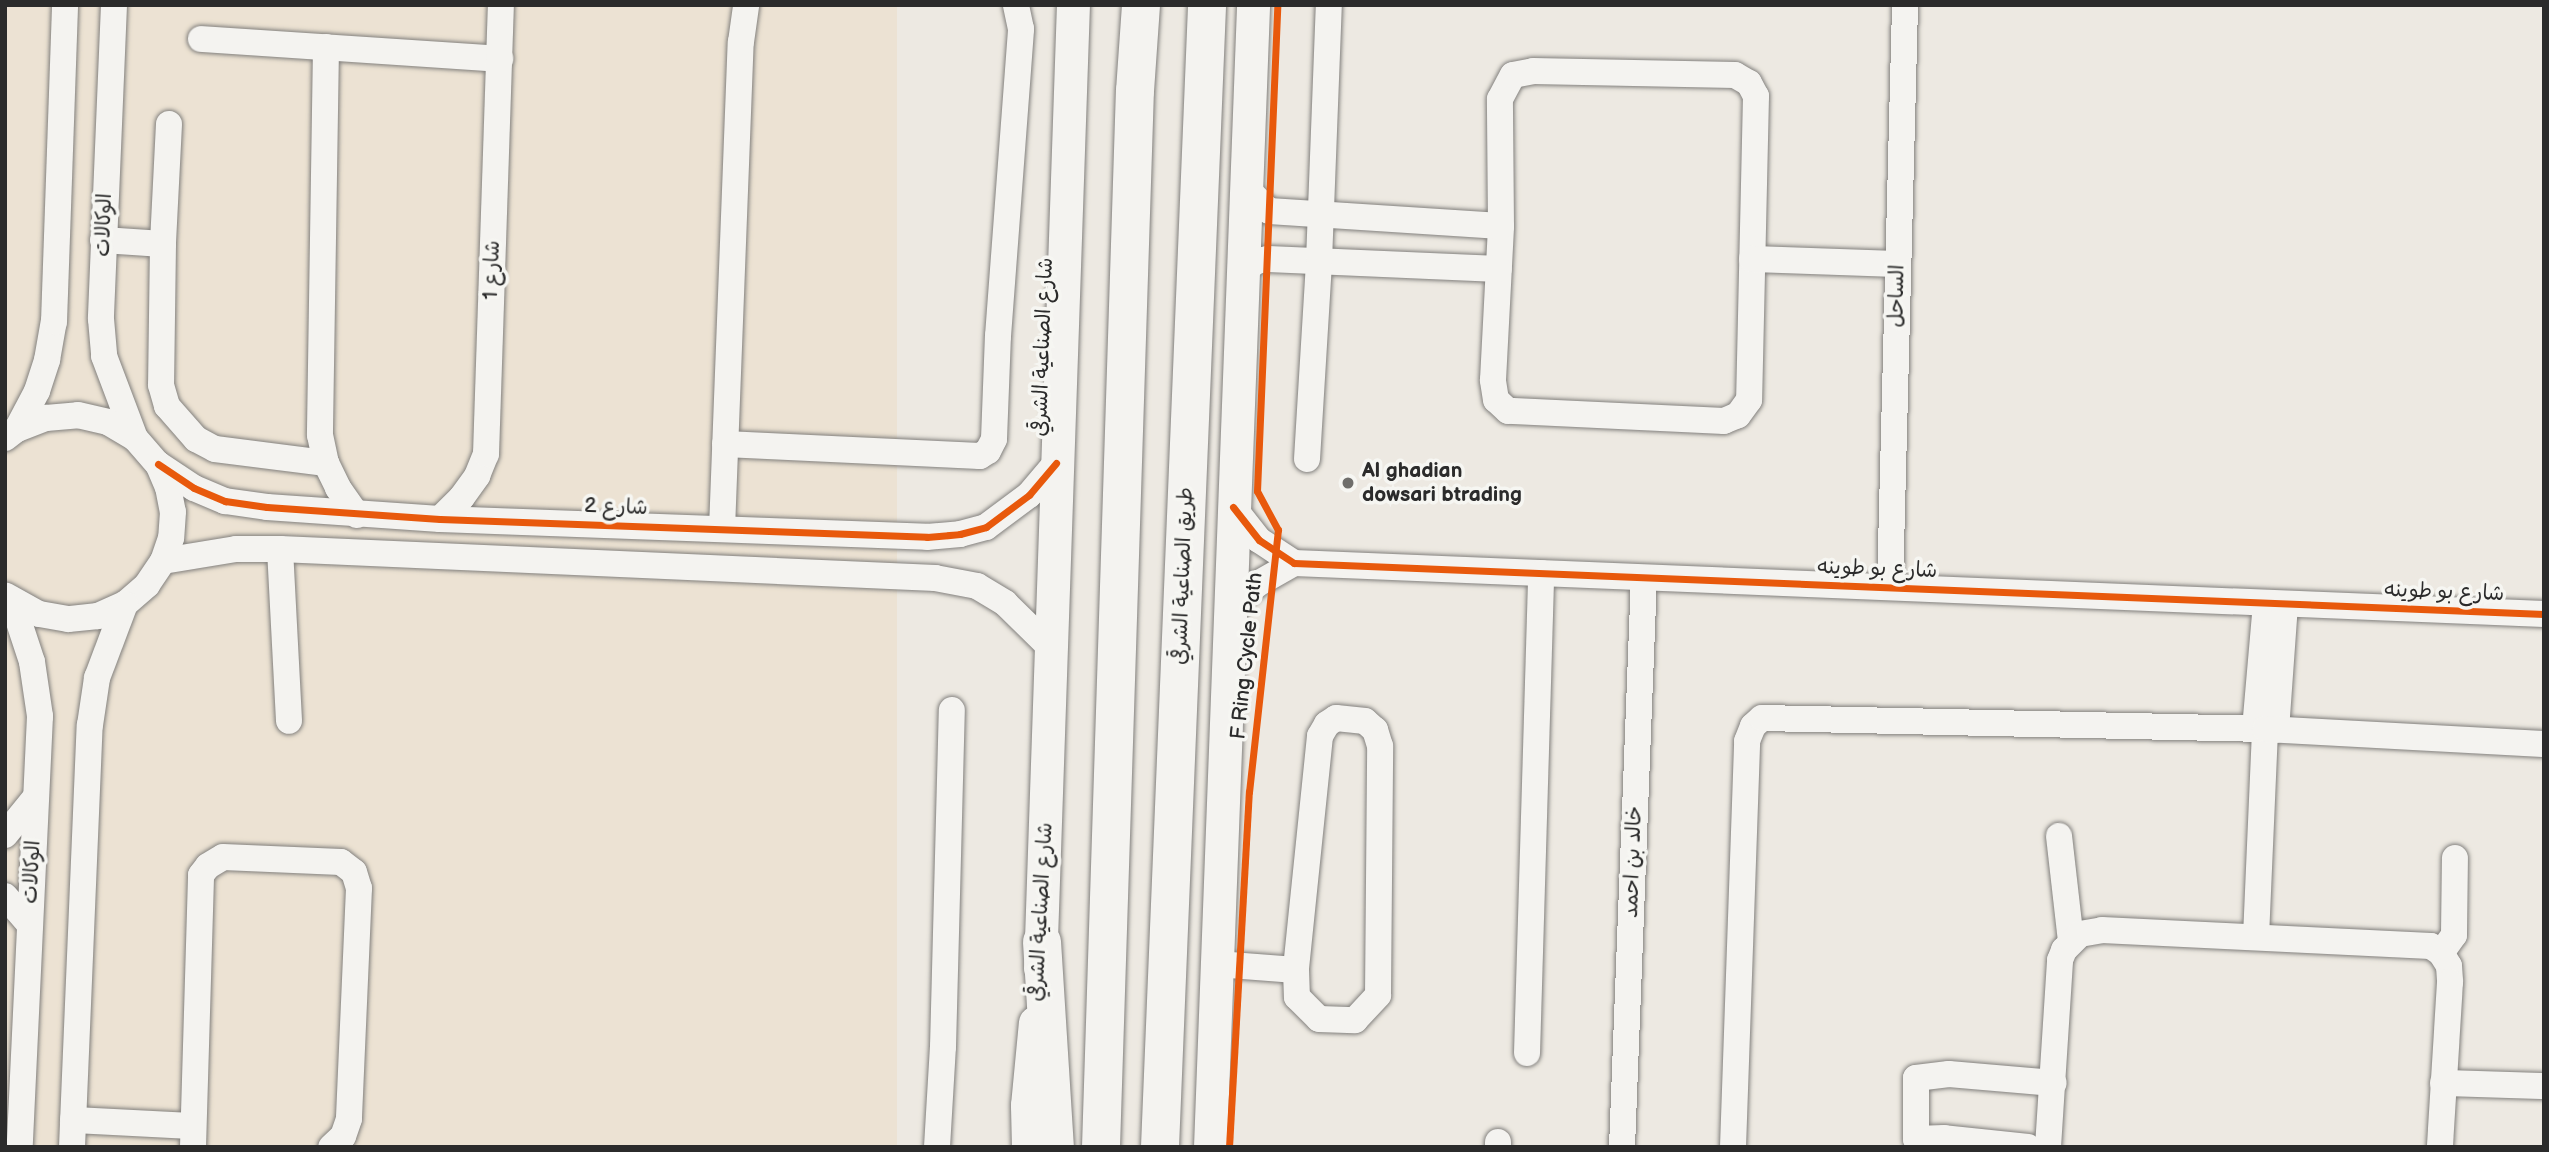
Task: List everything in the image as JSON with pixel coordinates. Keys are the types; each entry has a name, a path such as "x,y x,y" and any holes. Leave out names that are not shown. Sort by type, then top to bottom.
{"highway":[{"path":"1124,5 1135,91"},
{"path":"1101,1147 1135,91 1141,5"},
{"name":"طريق الصناعية الشرقي","path":"1160,1147 1207,5"},
{"path":"1042,942 1055,1147"}],"main road":[{"name":"شارع الصناعية الشرقي","path":"1028,1147 1027,1105 1042,942 1073,5"},
{"path":"1210,1147 1253,5"}],"street":[{"path":"11,434 37,391 47,360 54,322 65,5"},
{"name":"الوكالات","path":"114,5 103,240 104,356 135,438"},
{"name":"شارع 1","path":"440,519 462,498 477,476 486,454 501,5"},
{"path":"722,529 741,43 746,5"},
{"path":"725,444 980,456 988,451 994,439 998,336 1021,29 1016,5"},
{"path":"1307,459 1320,261 1329,5"},
{"name":"الساحل","path":"1890,587 1905,5"},
{"path":"201,39 499,59"},
{"path":"326,47 320,435 326,463 338,488 358,515"},
{"path":"1533,71 1735,75 1749,83 1756,96 1752,259 1749,400 1738,415 1724,421 1508,411 1496,400 1493,380 1501,226 1500,99 1513,75 1533,71"},
{"path":"169,124 163,244 161,385 167,406 180,424 196,439 215,450 326,463"},
{"path":"1247,189 1269,211 1501,226"},
{"path":"103,240 163,244"},
{"path":"1243,272 1256,261 1268,258 1499,269"},
{"path":"1752,259 1898,264"},
{"path":"9,598 39,614 68,619 98,615 125,604 147,585 163,561 171,538 173,512 168,487 158,464 135,438 108,422 78,415 46,418 11,434"},
{"name":"شارع 2","path":"158,464 194,488 225,501 358,515 927,537 960,534 986,527 1010,512 1029,495 1056,463"},
{"path":"1231,607 1259,583 1294,563 1259,540 1233,507"},
{"path":"163,561 236,550 280,549 935,578 977,586 996,597 1027,622 1052,649"},
{"path":"280,549 289,720"},
{"name":"شارع بو طوينه","path":"1294,563 2544,614"},
{"path":"1527,1054 1541,573"},
{"name":"خالد بن احمد","path":"1622,1147 1644,578"},
{"name":"الوكالات","path":"9,598 32,662 40,716 20,1147"},
{"path":"2256,937 2265,729 2275,603"},
{"path":"72,1147 90,725 97,678 125,604"},
{"path":"937,1147 943,1046 952,710"},
{"path":"1336,718 1365,721 1375,730 1380,746 1378,995 1355,1020 1319,1019 1297,997 1296,970 1320,736 1327,724 1336,718"},
{"path":"1733,1147 1747,741 1753,726 1762,718 2265,729 2544,744"},
{"path":"5,835 35,798"},
{"path":"2059,836 2071,941"},
{"path":"73,1120 193,1136 201,875 208,866 223,857 341,862 354,872 359,888 349,1119 343,1136 331,1147"},
{"path":"2441,953 2454,935 2455,858"},
{"path":"5,896 29,924"},
{"path":"2048,1147 2060,960 2071,941 2080,934 2102,930 2431,946 2441,953 2449,966 2451,982 2440,1147"},
{"path":"1217,964 1296,970"},
{"path":"2028,1147 1944,1138 1916,1139 1916,1078 1949,1074 2054,1083"},
{"path":"2443,1083 2544,1086"}],"shaded area":[{"path":"5,5 897,5 897,1147 5,1147"}],"cycle path":[{"name":"F Ring Cycle Path","path":"1229,1147 1249,792 1278,530 1257,491 1277,5"},
{"path":"158,464 194,488 225,501 267,507 440,519 927,537 960,534 986,527 1029,495 1056,463"},
{"path":"1233,507 1259,540 1294,563 2544,614"}],"place":[{"name":"Al ghadian dowsari btrading","path":"1348,483"}]}
